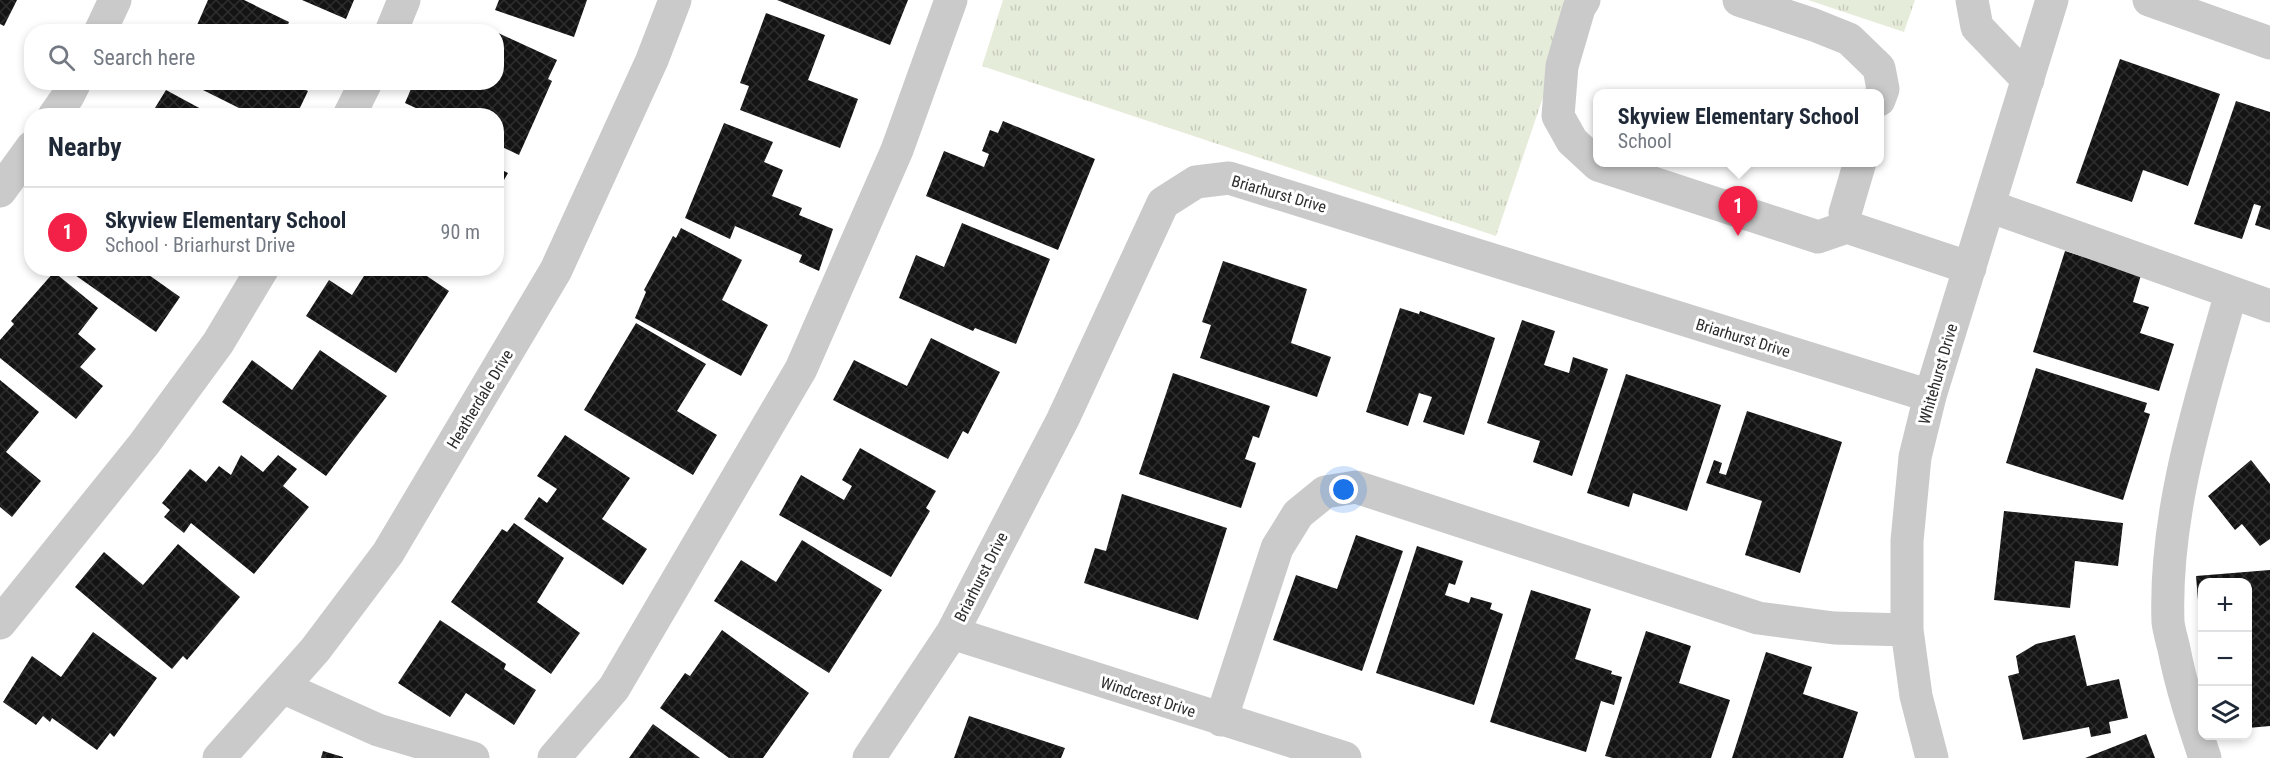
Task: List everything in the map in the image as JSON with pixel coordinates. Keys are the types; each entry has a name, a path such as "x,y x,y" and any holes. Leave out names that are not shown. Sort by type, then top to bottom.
{"street":[{"path":"103,24 115,0"},
{"path":"394,24 404,0"},
{"name":"Heatherdale Drive","path":"219,758 315,650 388,553 556,270 652,60 675,0"},
{"path":"554,758 614,688 801,369 897,150 951,0"},
{"path":"1584,0 1579,8 1562,66 1558,116 1572,141 1593,160"},
{"path":"1739,0 1849,39 1880,68 1883,89"},
{"path":"1972,0 1977,27 2028,80"},
{"name":"Whitehurst Drive","path":"1932,758 1916,696 1907,630 1907,541 1916,457 1930,396 2052,0"},
{"path":"2149,0 2270,43"},
{"path":"60,108 71,90"},
{"path":"353,108 362,90"},
{"path":"0,191 24,158"},
{"path":"1604,167 1818,237 1847,227 1970,268"},
{"path":"1847,227 1845,213 1859,167"},
{"name":"Briarhurst Drive","path":"869,758 952,633 1063,419 1163,203 1196,182 1229,178 1930,396"},
{"path":"1989,206 2270,306"},
{"path":"0,623 144,444 218,343 258,276"},
{"path":"2205,758 2177,667 2168,624 2170,564 2176,512 2192,429 2231,293"},
{"path":"1221,720 1277,548 1298,514 1325,492 1356,488 1758,618 1834,628 1907,630"},
{"name":"Windcrest Drive","path":"952,633 1345,758"},
{"path":"282,687 378,730 473,758"}],"green space":[{"path":"1003,0 1576,0 1496,236 982,66"},
{"path":"1808,0 1915,0 1904,32"}],"building":[{"path":"0,0 17,0 4,26 0,24"},
{"path":"208,0 244,0 289,22 288,24 198,24"},
{"path":"302,0 354,0 346,19"},
{"path":"499,0 587,0 574,37 495,10"},
{"path":"777,0 908,0 890,45"},
{"path":"766,13 825,35 808,80 858,99 840,148 740,110 749,86 740,83"},
{"path":"504,36 557,60 548,79 552,81 519,155 504,148 504,108 416,108 405,103 411,90 504,90"},
{"path":"2120,59 2220,94 2188,186 2143,170 2132,202 2076,183"},
{"path":"166,90 199,108 155,108"},
{"path":"203,90 308,91 300,108 239,108"},
{"path":"2236,101 2270,112 2270,230 2255,225 2261,206 2254,204 2242,239 2194,224"},
{"path":"1003,121 1095,159 1058,250 926,196 944,151 984,167 989,154 982,151 990,130 998,133"},
{"path":"724,123 773,142 764,162 783,170 772,196 802,208 799,215 833,229 819,271 799,262 802,255 735,226 730,239 685,218"},
{"path":"962,223 1050,259 1016,344 975,328 973,331 899,298 916,255 944,267"},
{"path":"681,228 742,260 722,300 768,325 741,376 635,318 646,292 644,290 673,236 676,238"},
{"path":"2065,251 2141,275 2133,302 2149,307 2140,333 2174,344 2159,391 2033,352"},
{"path":"1223,261 1307,289 1291,343 1331,357 1317,397 1200,358 1211,325 1202,322"},
{"path":"50,276 59,276 98,308 78,334 96,349 80,367 103,386 76,419 0,358 0,340 14,324 11,321"},
{"path":"76,276 150,276 180,297 156,332"},
{"path":"364,276 427,276 449,291 396,373 306,316 329,280 352,295"},
{"path":"1400,308 1419,314 1420,311 1495,338 1464,435 1423,422 1432,397 1419,393 1408,426 1366,412"},
{"path":"1522,320 1555,331 1544,365 1569,373 1573,357 1608,369 1572,476 1533,462 1540,441 1487,423"},
{"path":"636,323 706,364 677,411 717,435 693,475 584,410"},
{"path":"931,338 1000,372 968,434 963,431 948,459 833,400 854,360 907,386"},
{"path":"320,350 387,396 326,476 222,402 252,360 292,390"},
{"path":"2036,368 2147,403 2144,412 2150,414 2123,500 2006,463"},
{"path":"1173,373 1270,406 1259,438 1253,436 1245,459 1256,463 1241,508 1139,474"},
{"path":"1626,374 1721,405 1687,511 1633,493 1629,507 1587,493"},
{"path":"0,380 39,412 6,452 41,481 12,517 0,507"},
{"path":"1747,411 1842,442 1800,573 1745,555 1762,501 1706,483 1714,460 1722,463 1719,473 1726,475"},
{"path":"565,435 630,478 602,519 647,549 623,585 524,519 539,497 547,503 557,489 537,476"},
{"path":"860,448 936,491 926,508 930,511 891,577 779,515 801,475 844,500 852,486 842,480"},
{"path":"241,455 263,472 278,455 297,469 283,486 309,507 254,574 191,523 184,533 164,517 170,510 162,503 190,469 206,482 219,466 231,475"},
{"path":"2251,460 2270,484 2270,539 2260,546 2242,524 2235,530 2208,496"},
{"path":"1122,494 1227,528 1198,620 1084,583 1095,548 1106,551"},
{"path":"2004,511 2123,523 2118,566 2075,561 2070,608 1994,600"},
{"path":"514,523 564,558 537,602 580,633 551,674 451,602 502,529 507,532"},
{"path":"1356,535 1403,551 1362,671 1273,640 1296,575 1337,589"},
{"path":"802,540 882,590 829,673 714,601 741,560 776,582"},
{"path":"178,544 240,597 187,660 183,656 172,669 75,587 104,552 143,585"},
{"path":"1417,546 1463,561 1455,585 1449,583 1445,595 1469,603 1471,597 1492,603 1490,609 1503,614 1474,705 1376,673"},
{"path":"2270,570 2270,726 2252,728 2252,578 2198,578 2198,600 2196,576"},
{"path":"1531,590 1591,609 1575,659 1612,671 1611,674 1622,677 1614,705 1601,701 1586,752 1490,722"},
{"path":"440,620 506,664 504,669 536,690 514,725 466,693 450,717 398,683"},
{"path":"722,630 809,693 763,758 729,758 660,708 685,673 690,676"},
{"path":"1646,631 1691,646 1679,683 1730,700 1711,758 1613,758 1605,756"},
{"path":"93,632 157,678 114,737 110,733 97,750 52,718 50,722 43,716 36,725 3,702 32,656 61,677"},
{"path":"2075,635 2087,686 2119,679 2128,718 2109,722 2111,733 2091,737 2089,727 2023,740 2008,676 2019,673 2016,656 2036,644"},
{"path":"1766,652 1812,667 1803,694 1858,712 1843,758 1732,758"},
{"path":"969,716 1065,748 1061,758 954,758"},
{"path":"653,724 700,758 629,758"},
{"path":"2146,734 2155,758 2085,758"},
{"path":"323,751 343,757 343,758 321,758"}],"place":[{"name":"Skyview Elementary School","path":"1738,236"}]}
